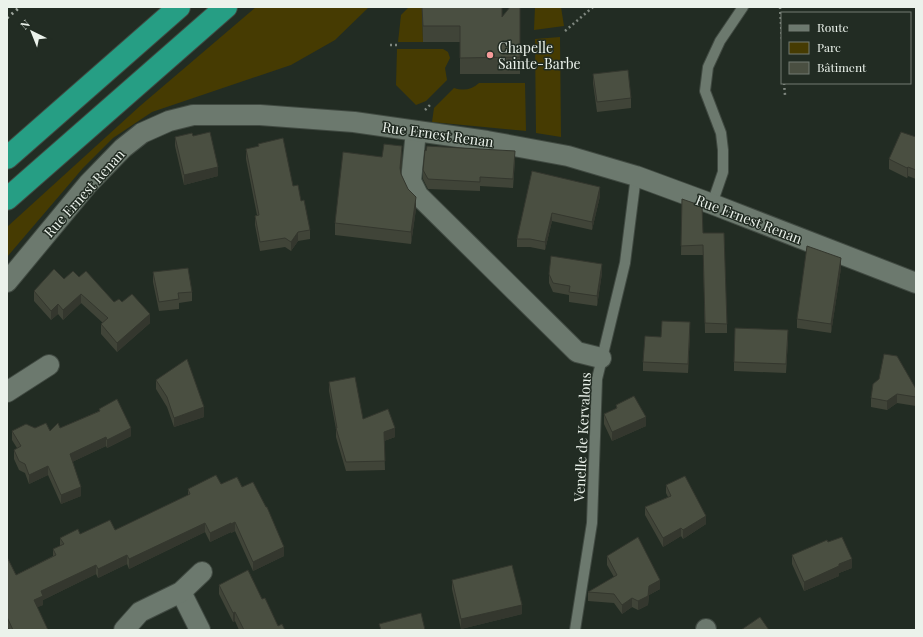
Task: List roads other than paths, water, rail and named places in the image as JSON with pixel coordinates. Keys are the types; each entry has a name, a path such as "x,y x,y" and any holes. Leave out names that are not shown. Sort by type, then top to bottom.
{"highway":[{"path":"7,158 179,7"},
{"path":"7,199 226,7"}],"street":[{"name":"Rue Ernest Renan","path":"7,282 88,184 123,148 142,133 169,121 193,115 260,115 354,122 416,132 487,140 568,156 636,176 916,283"},
{"path":"416,132 411,181 418,195 577,352 601,358"},
{"path":"7,392 50,365"},
{"path":"124,630 140,612 181,592 202,572"},
{"path":"181,592 200,630"}],"lane":[{"path":"712,204 722,172 723,150 721,133 705,91 708,67 720,41 743,7"},
{"name":"Venelle de Kervalous","path":"575,630 592,523 597,379 625,263 636,176"}],"railway":[{"path":"7,18 20,7"}],"place":[{"name":"Chapelle Sainte-Barbe","path":"490,55"}]}
